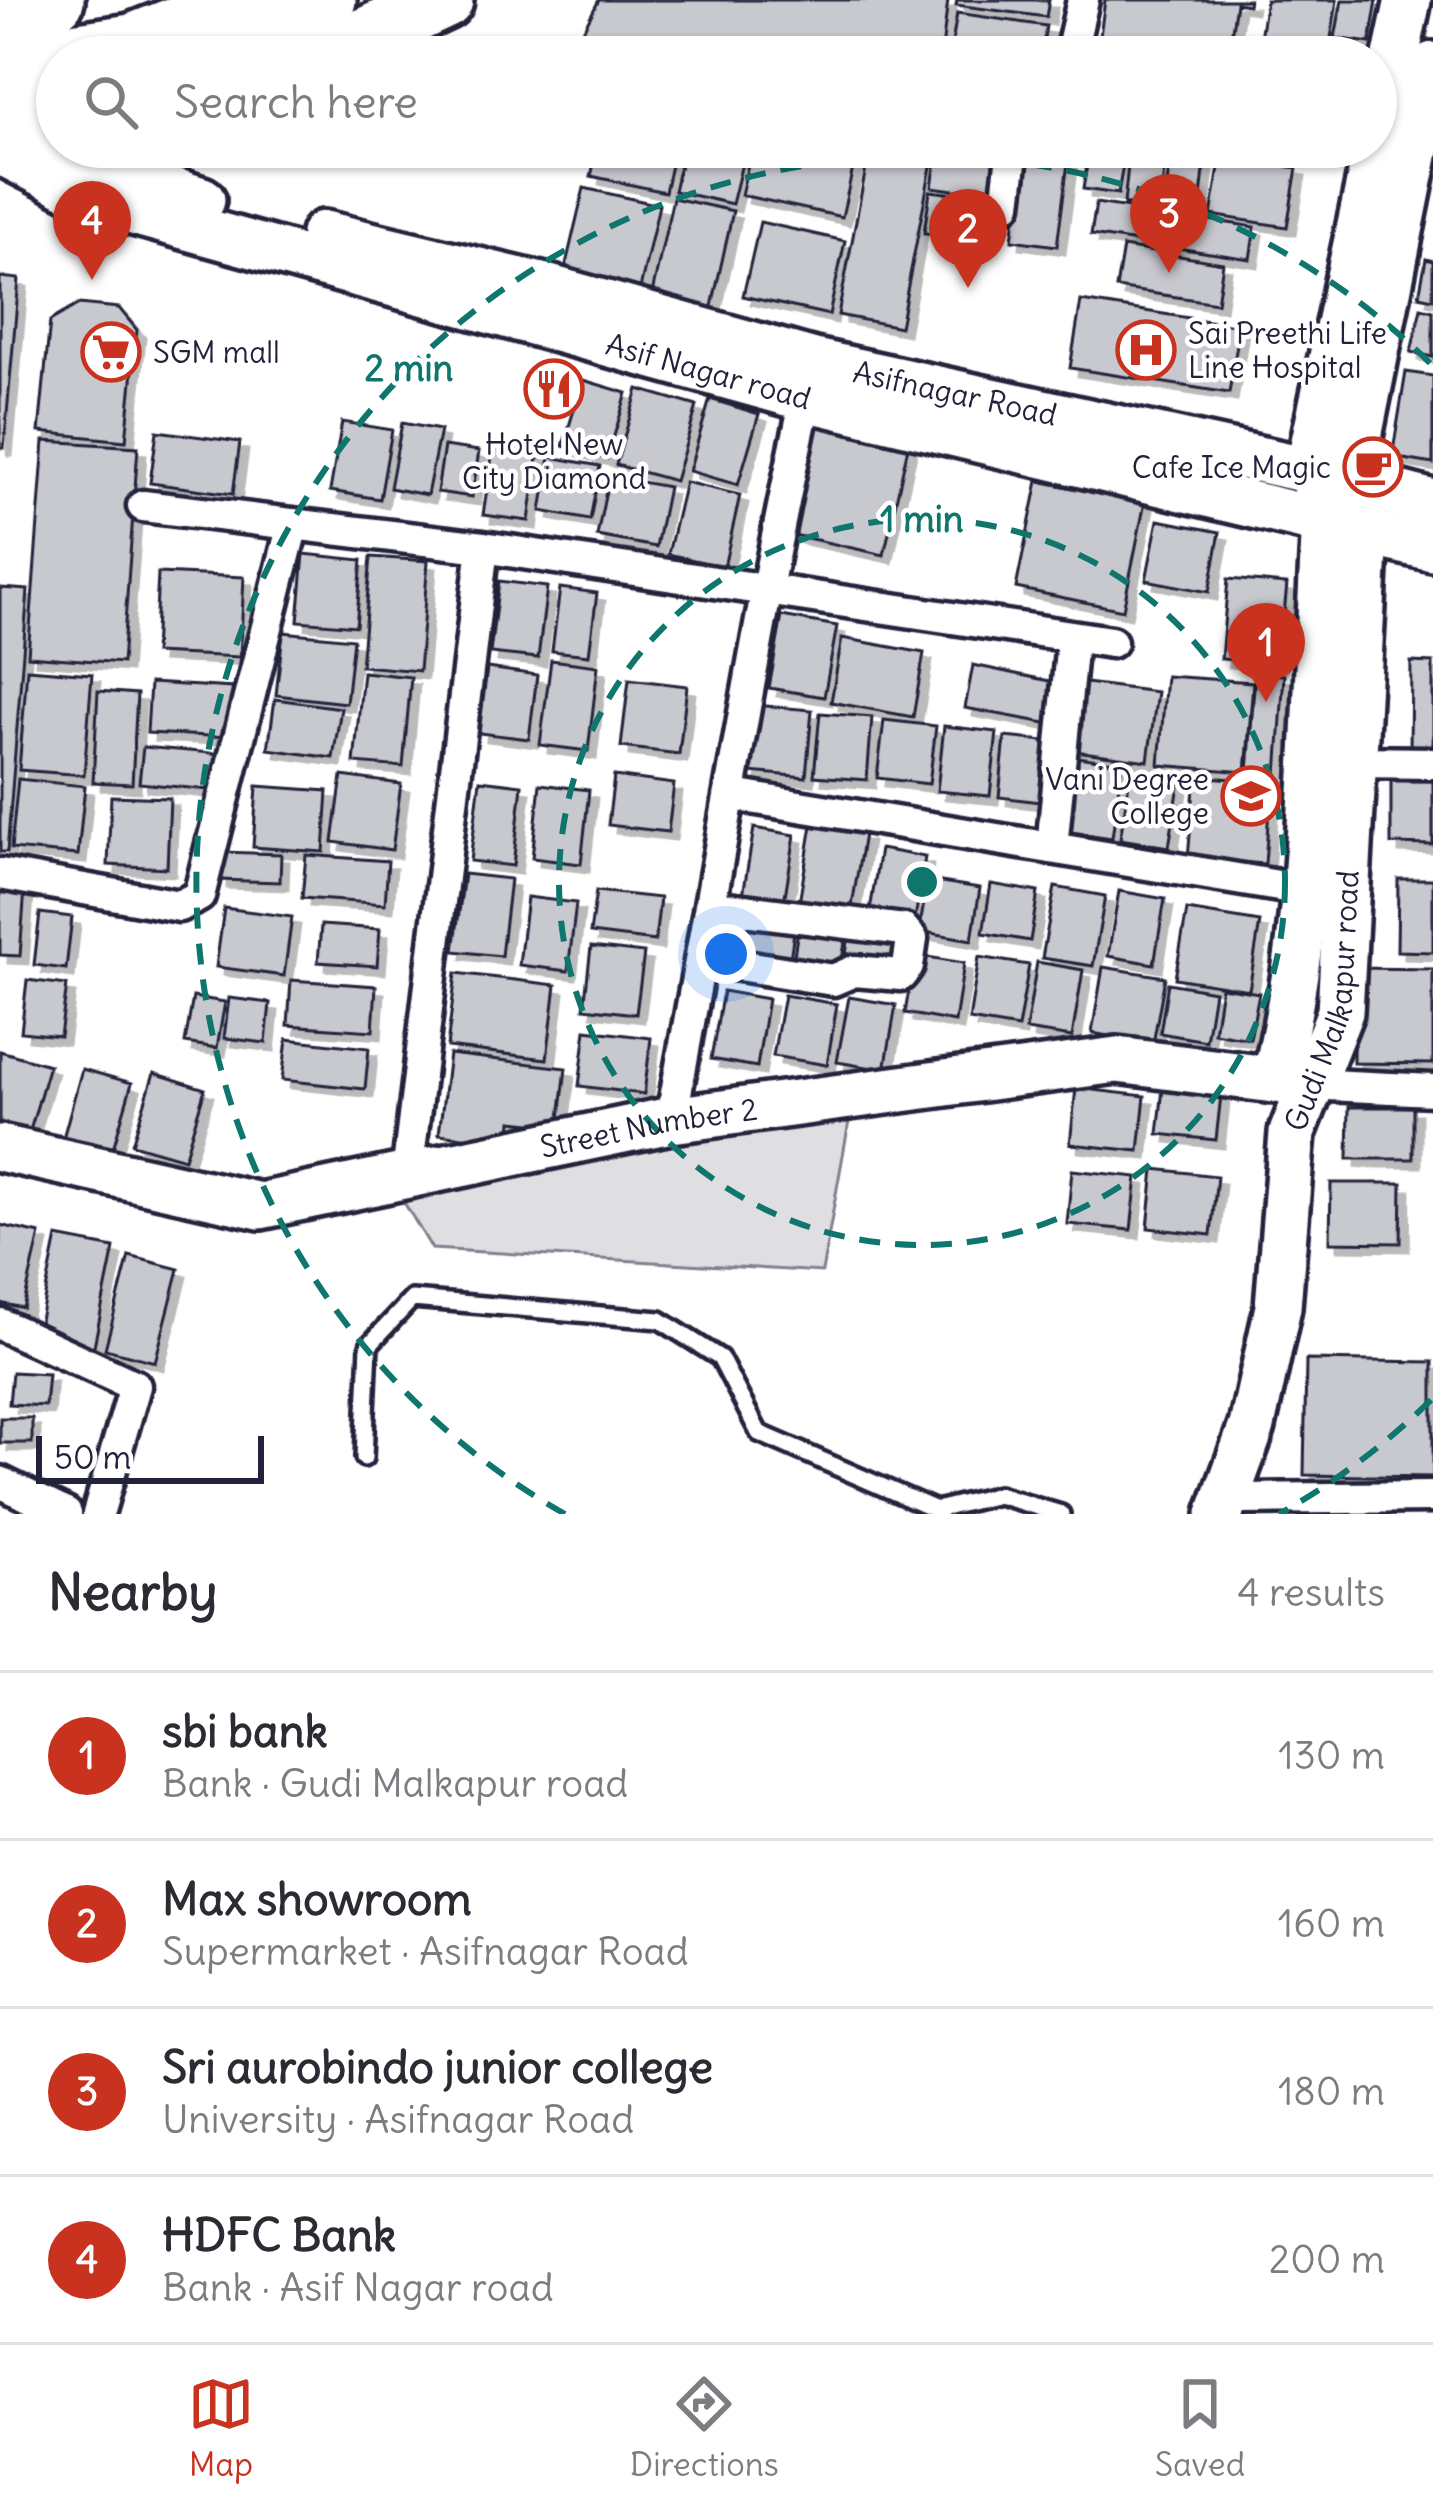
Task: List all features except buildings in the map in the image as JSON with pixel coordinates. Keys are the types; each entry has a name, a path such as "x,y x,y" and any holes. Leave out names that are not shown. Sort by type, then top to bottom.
{"highway":[{"path":"0,13 55,0"},
{"path":"150,36 242,0"},
{"path":"246,36 327,0"},
{"path":"367,36 444,0"},
{"path":"0,62 36,57"},
{"path":"0,109 36,104"},
{"path":"0,149 36,148"}],"street":[{"path":"1075,36 1083,0"},
{"path":"1397,66 1408,0"},
{"path":"1329,476 1433,64"},
{"name":"Asif Nagar road","path":"0,149 101,203 810,380 1345,528 1433,548"},
{"name":"Asifnagar Road","path":"114,168 172,192 810,380 1329,476 1433,503"},
{"path":"1006,204 1010,168"},
{"path":"1329,476 1380,168"},
{"path":"670,1120 733,795 764,592 810,380"},
{"name":"Gudi Malkapur road","path":"1291,1081 1340,1012 1354,762 1345,528 1329,476"},
{"path":"143,506 483,547 1072,640 1111,642"},
{"path":"0,874 179,906 199,896 293,524"},
{"name":"Gudi Malkapur road","path":"1233,1507 1278,1307 1292,1133 1292,1009 1345,528"},
{"path":"407,1175 483,547"},
{"path":"1052,848 1072,640"},
{"path":"1354,762 1433,763"},
{"path":"733,795 1304,890"},
{"path":"701,959 833,980 854,971 901,976 908,966 912,939 904,930 712,906"},
{"name":"Street Number 2","path":"0,1148 260,1206 670,1120 1117,1060 1291,1081"},
{"path":"1291,1081 1433,1090"},
{"path":"0,1324 135,1386 98,1514"},
{"path":"0,1482 66,1514"},
{"path":"1233,1507 1433,1497"}],"lane":[{"path":"364,1458 368,1345 412,1299 660,1320 720,1358 759,1433 939,1512 998,1495 1061,1514"}],"shaded area":[{"path":"852,1105 822,1272 432,1249 396,1189"}],"place":[{"name":"Sri aurobindo junior college","path":"1169,273"},
{"name":"HDFC Bank","path":"92,280"},
{"name":"Max showroom","path":"968,288"},
{"name":"Sai Preethi Life Line Hospital","path":"1146,350"},
{"name":"SGM mall","path":"111,352"},
{"name":"Hotel New City Diamond","path":"554,389"},
{"name":"Cafe Ice Magic","path":"1373,467"},
{"name":"sbi bank","path":"1266,702"},
{"name":"Vani Degree College","path":"1251,796"}]}
